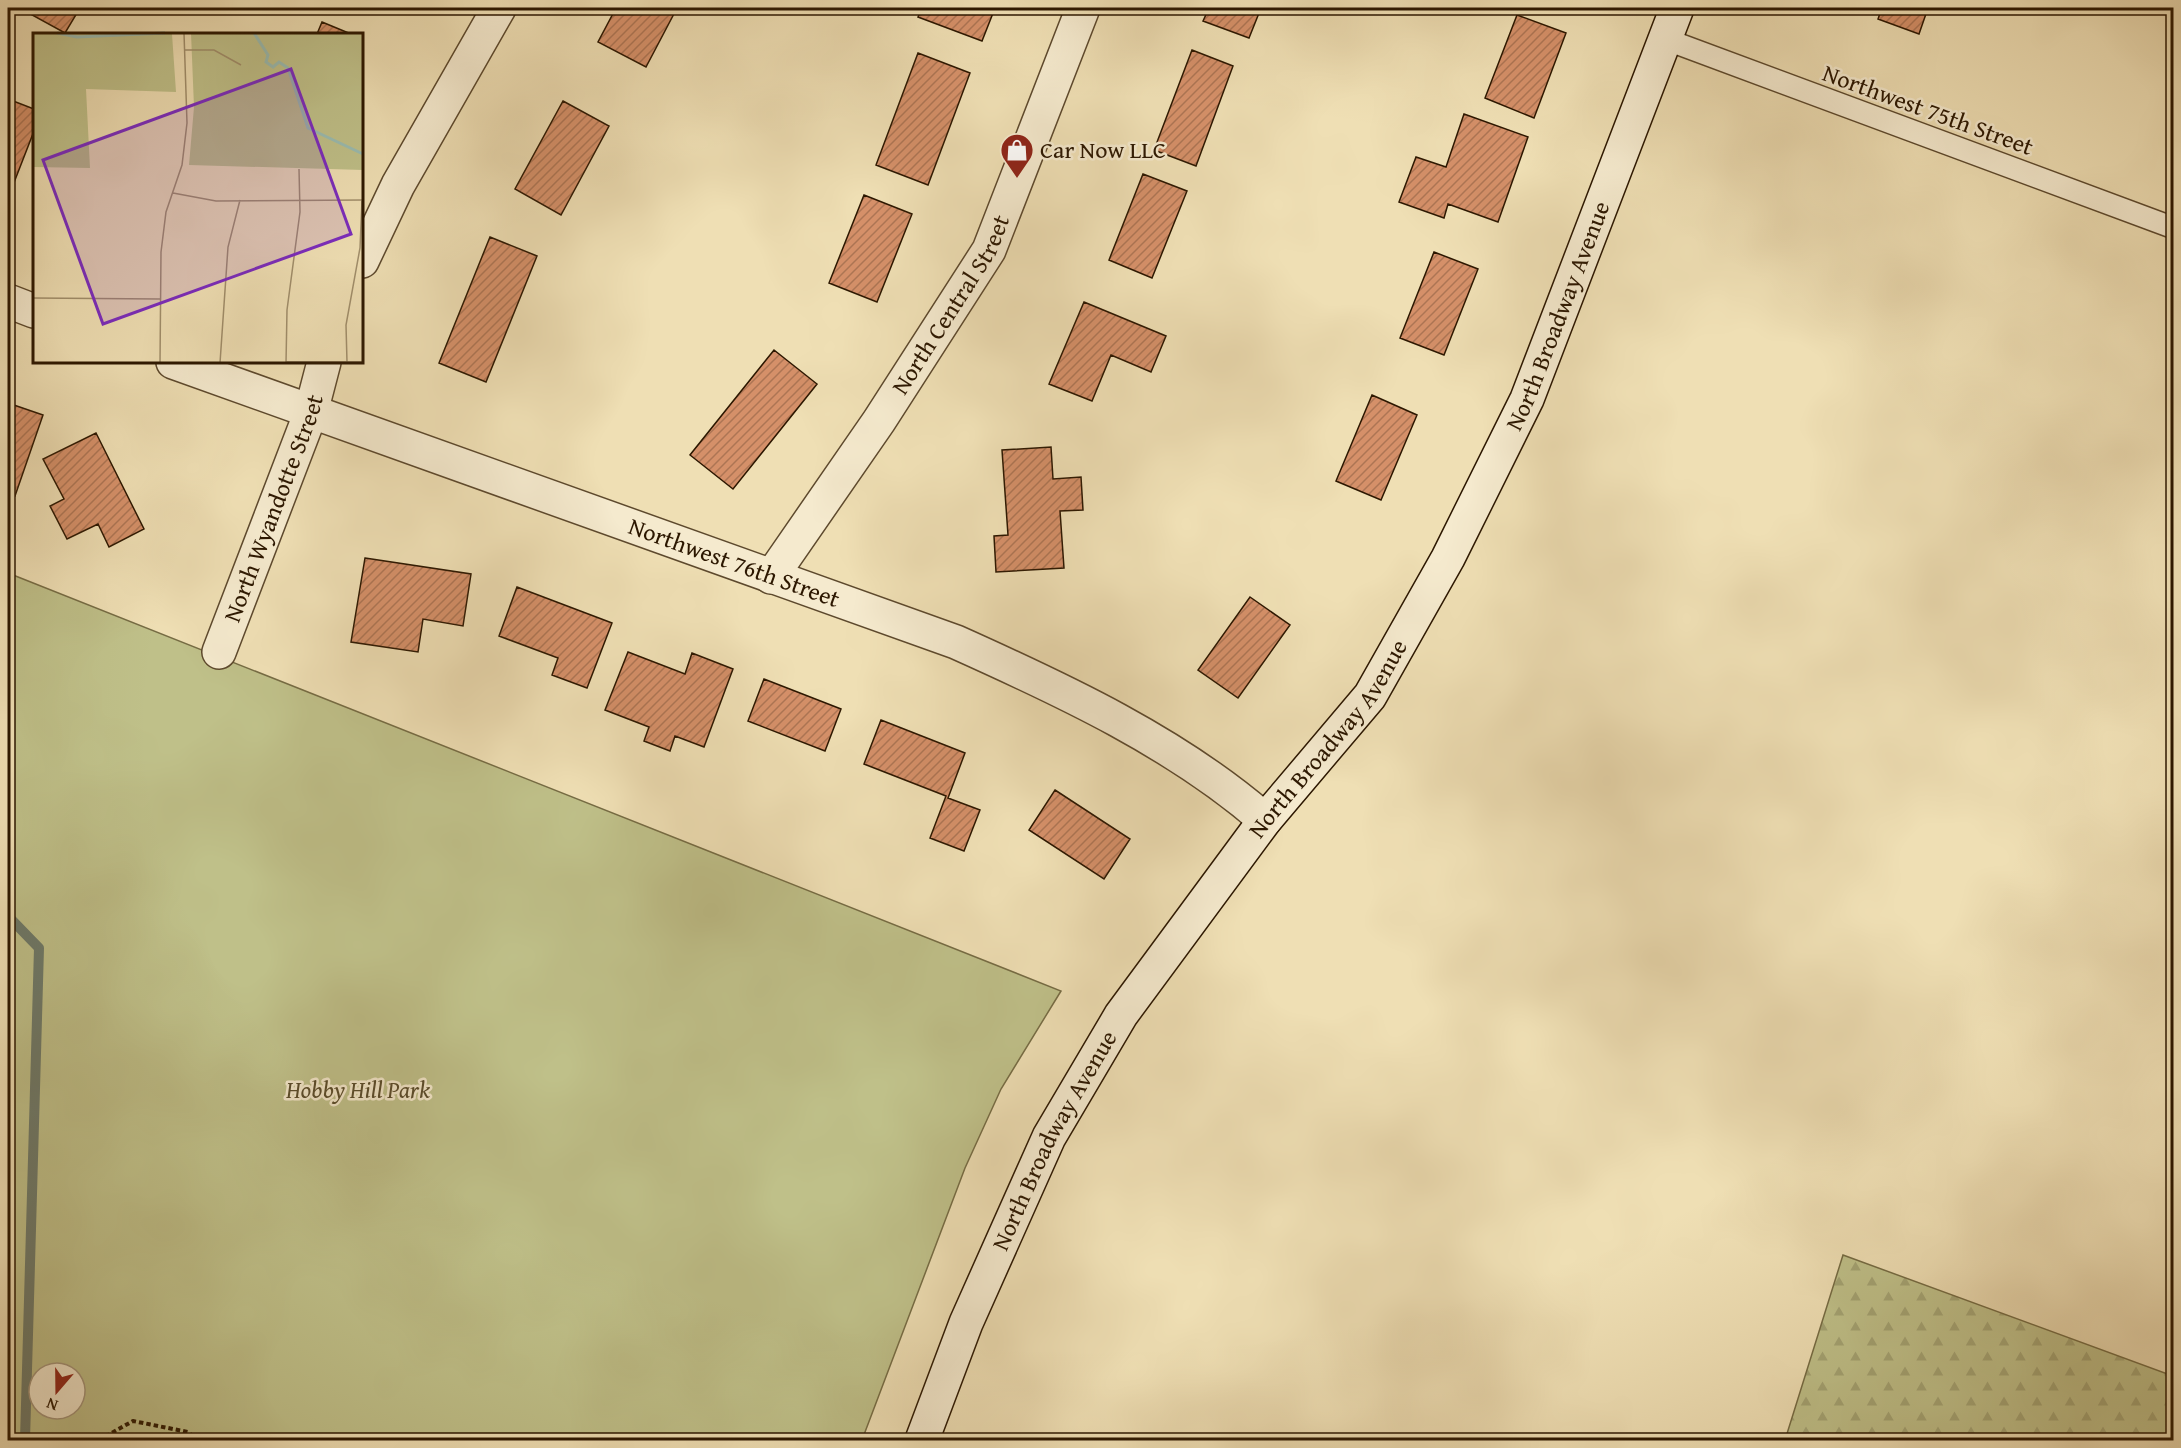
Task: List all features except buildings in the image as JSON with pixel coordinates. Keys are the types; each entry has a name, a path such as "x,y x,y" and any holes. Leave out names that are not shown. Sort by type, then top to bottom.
{"street":[{"path":"363,259 398,185 499,8"},
{"name":"North Central Street","path":"771,577 879,421 989,250 1083,8"},
{"name":"North Broadway Avenue","path":"922,1440 966,1323 1050,1137 1121,1015 1265,820 1370,696 1448,558 1527,399 1677,8"},
{"path":"8,301 33,310"},
{"name":"Northwest 76th Street","path":"176,363 956,642 1042,681 1177,754 1238,796 1265,820"},
{"name":"North Wyandotte Street","path":"219,652 311,412 324,363"}],"lane":[{"name":"Northwest 75th Street","path":"1665,39 2174,228"}],"path":[{"path":"99,1440 133,1421 188,1432 197,1440"}],"green space":[{"name":"Hobby Hill Park","path":"8,573 1061,991 1001,1089 965,1168 862,1440 8,1440"},
{"path":"1843,1255 2173,1376 2173,1440 1785,1440"}],"waterway":[{"path":"8,916 39,948 25,1440"}],"place":[{"name":"Car Now LLC","path":"1017,179"}]}
